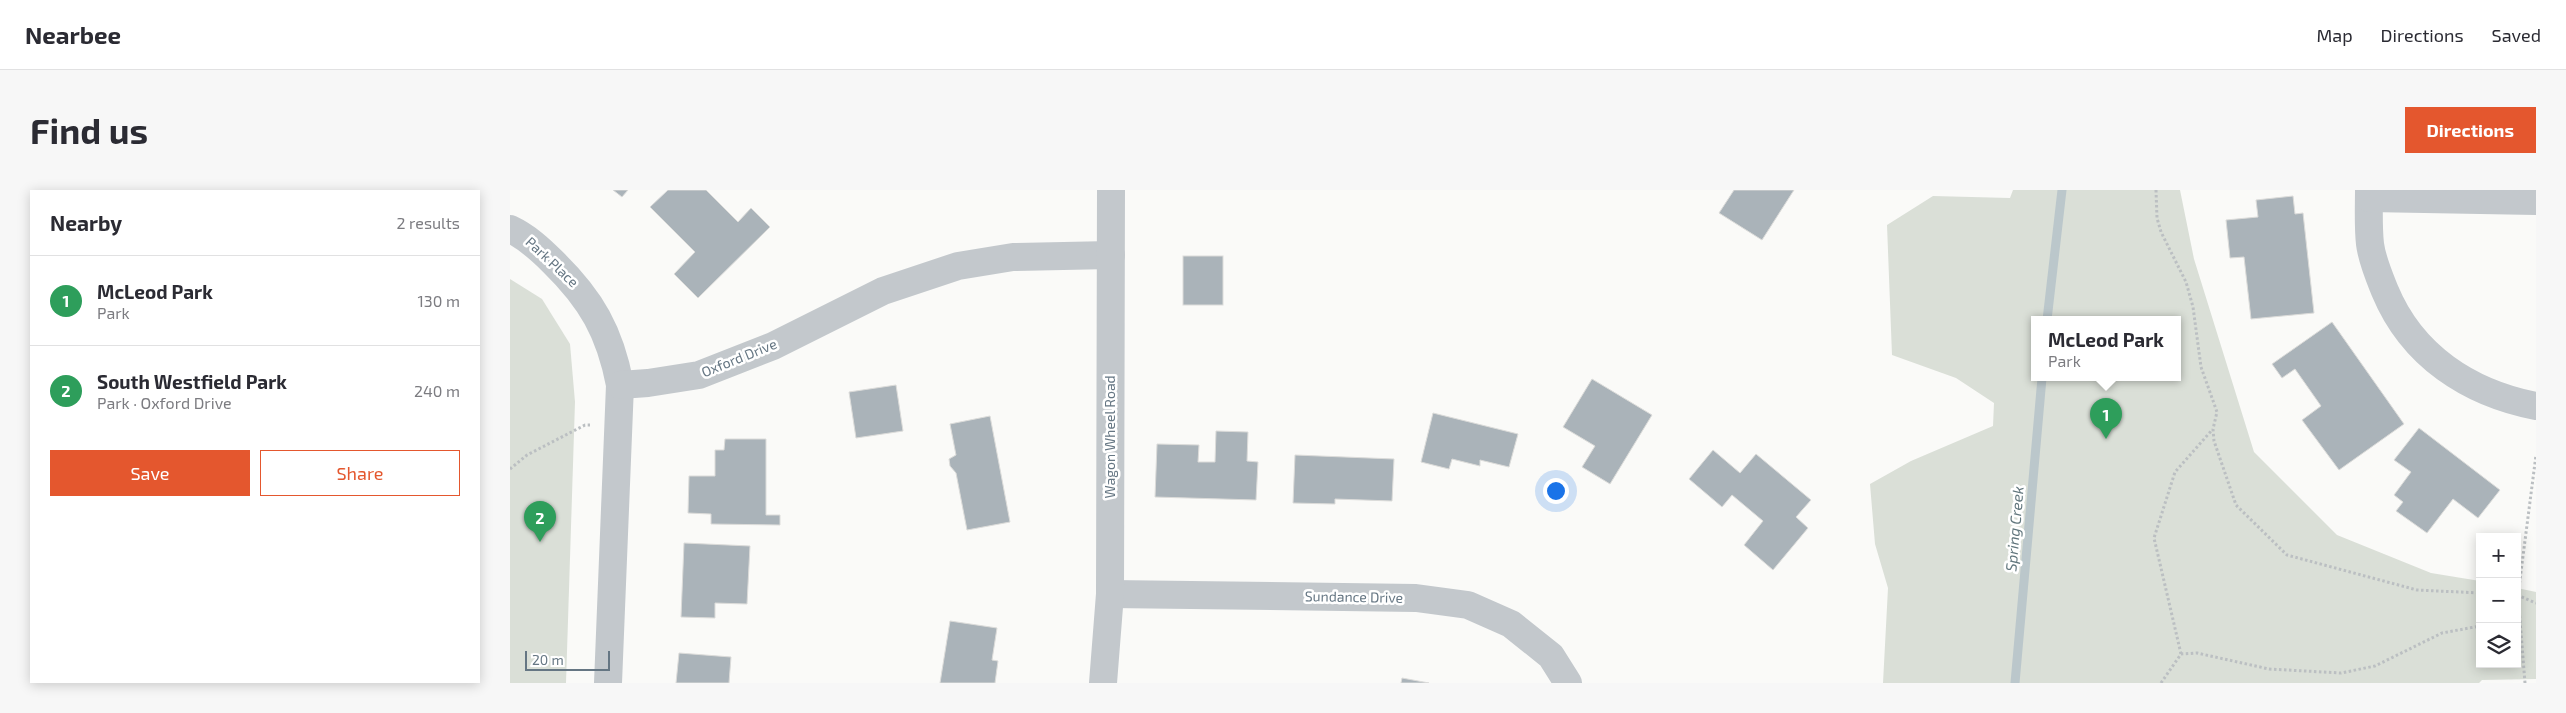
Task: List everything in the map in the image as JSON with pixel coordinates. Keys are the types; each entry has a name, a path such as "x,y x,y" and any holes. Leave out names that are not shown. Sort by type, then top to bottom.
{"street":[{"name":"Wagon Wheel Road","path":"1103,683 1110,594 1111,190"},
{"path":"2536,201 2369,194 2370,244 2378,274 2392,307 2408,332 2427,354 2452,374 2481,390 2509,401 2536,406"},
{"name":"Park Place","path":"510,229 524,235 579,287 603,327 615,359 620,385"},
{"name":"Oxford Drive","path":"620,385 648,383 699,375 773,346 821,320 883,291 958,266 1013,257 1111,255"},
{"path":"608,683 620,385"},
{"name":"Sundance Drive","path":"1110,594 1416,598 1468,605 1511,624 1552,656 1568,683"}],"path":[{"path":"2156,190 2156,218 2186,282 2193,307 2201,367 2217,412 2213,429 2214,440 2236,505 2287,554 2417,590 2476,593"},
{"path":"510,469 527,455 585,425 619,423"},
{"path":"2161,683 2181,654 2154,538 2175,472 2213,429"},
{"path":"2519,578 2536,455"},
{"path":"2521,597 2536,603"},
{"path":"2520,623 2525,683"},
{"path":"2181,654 2197,653 2269,670 2341,673 2375,666 2442,633 2476,627"}],"shaded area":[{"path":"2013,190 2180,190 2194,259 2254,452 2337,535 2431,573 2476,580 2476,668 2521,668 2521,589 2536,592 2536,679 2482,680 2479,683 1883,683 1888,588 1875,544 1870,484 1911,461 1993,426 1994,403 1956,378 1892,355 1887,225 1933,196 2010,198"},
{"path":"510,279 542,299 570,344 575,402 566,683 510,683"}],"building":[{"path":"613,190 628,190 622,197"},
{"path":"668,190 706,190 738,222 751,208 770,227 698,298 674,274 695,252 650,207"},
{"path":"1734,190 1794,190 1762,240 1719,213"},
{"path":"2293,196 2295,214 2303,213 2314,313 2251,319 2244,257 2230,258 2226,220 2258,217 2256,200"},
{"path":"1183,256 1223,256 1223,305 1183,305"},
{"path":"2332,322 2404,424 2339,470 2302,420 2321,406 2295,369 2282,378 2272,364"},
{"path":"1592,379 1652,415 1610,484 1582,467 1595,446 1563,427"},
{"path":"896,385 903,431 856,438 849,392"},
{"path":"1433,413 1518,434 1509,467 1480,460 1480,466 1452,459 1449,469 1421,462"},
{"path":"990,416 1010,522 967,530 956,473 950,466 949,459 956,455 950,424"},
{"path":"2419,428 2500,490 2478,518 2453,499 2427,533 2396,511 2403,502 2394,495 2411,472 2394,460"},
{"path":"1216,431 1248,432 1247,461 1258,462 1256,500 1155,497 1157,444 1199,445 1198,462 1215,462"},
{"path":"725,439 766,439 766,515 780,515 780,525 711,524 711,514 688,513 689,476 715,476 715,450 724,450"},
{"path":"1713,450 1740,473 1756,454 1811,500 1796,517 1808,528 1773,570 1744,545 1763,521 1732,495 1722,507 1689,479"},
{"path":"1295,455 1394,459 1392,501 1335,499 1335,504 1293,503"},
{"path":"684,543 750,546 747,604 715,603 715,618 681,617"},
{"path":"950,621 997,628 992,660 998,661 995,683 940,683"},
{"path":"679,653 731,657 729,683 676,683"},
{"path":"1402,678 1429,683 1401,683"}],"waterway":[{"name":"Spring Creek","path":"2047,316 2062,190"},
{"name":"Spring Creek","path":"2015,683 2042,381"}],"place":[{"name":"McLeod Park","path":"2106,439"},
{"name":"South Westfield Park","path":"540,542"}]}
